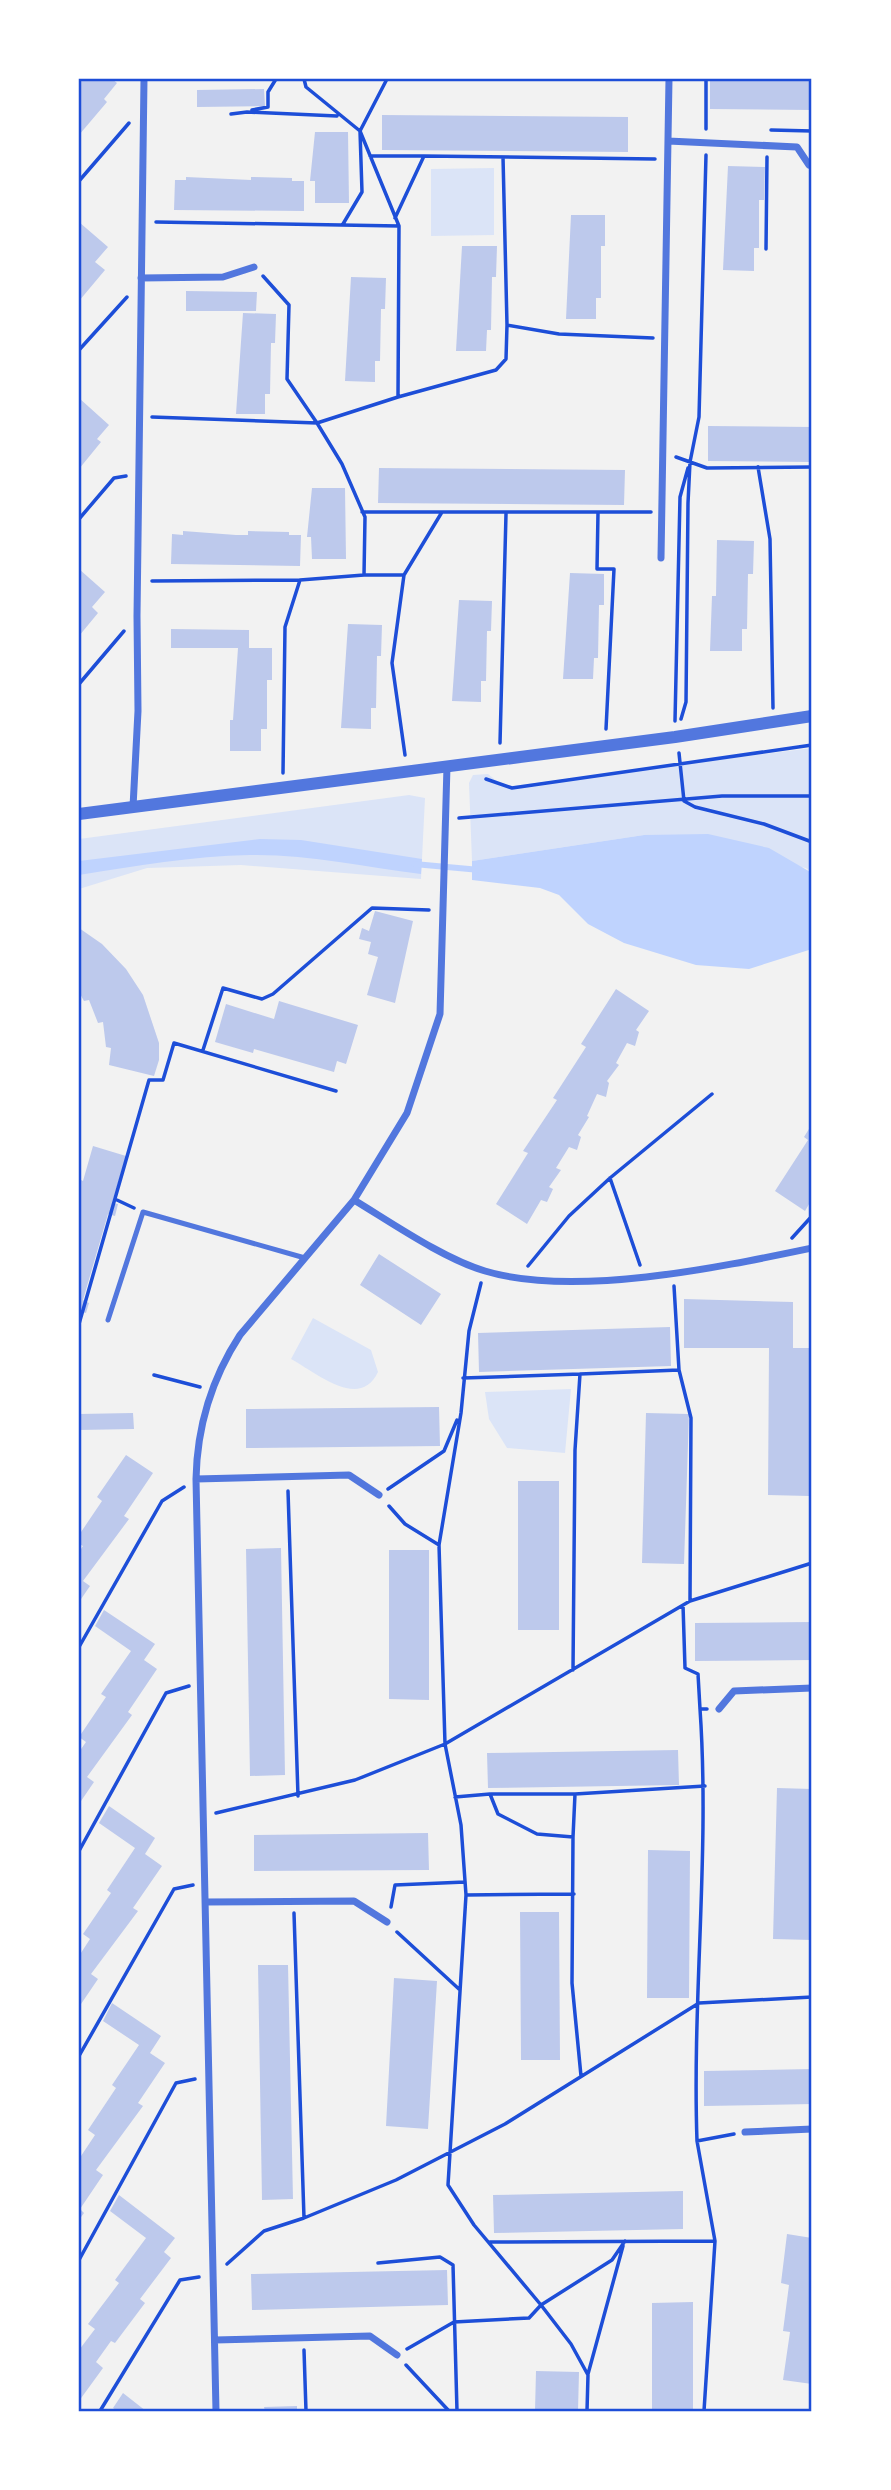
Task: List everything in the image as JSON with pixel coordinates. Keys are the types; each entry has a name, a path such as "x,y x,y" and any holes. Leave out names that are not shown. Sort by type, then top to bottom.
{"street":[{"path":"133,807 138,711 136,616 144,79"},
{"path":"661,558 669,79"},
{"path":"668,141 797,147 809,165"},
{"path":"141,278 223,277 254,267"},
{"path":"79,814 675,737 812,716"},
{"path":"216,2411 196,1479 200,1434 212,1390 227,1355 240,1335 354,1200 407,1113 440,1014 447,766"},
{"path":"354,1200 484,1271 517,1278 570,1282 673,1274 812,1248"},
{"path":"196,1479 349,1475 379,1495"},
{"path":"719,1709 734,1691 812,1688"},
{"path":"205,1902 354,1900 387,1922"},
{"path":"745,2132 812,2129"},
{"path":"215,2340 370,2336 397,2355"}],"lane":[{"path":"108,1320 143,1212 305,1258"}],"path":[{"path":"231,114 268,107 268,92 276,79"},
{"path":"304,79 306,87 360,131 399,226 398,397"},
{"path":"342,224 362,192 360,131 387,79"},
{"path":"684,801 675,737 680,497 698,417 706,79"},
{"path":"247,112 339,116"},
{"path":"79,181 128,124 144,115"},
{"path":"766,249 767,144"},
{"path":"370,156 668,160"},
{"path":"395,218 424,156"},
{"path":"139,417 317,423 496,370 506,359 503,157"},
{"path":"142,222 399,226"},
{"path":"254,267 289,305 287,379 342,464 365,517 364,575"},
{"path":"79,350 121,301 141,288"},
{"path":"507,325 559,334 666,339"},
{"path":"690,462 707,468 812,467"},
{"path":"675,737 686,702 690,462"},
{"path":"758,467 770,539 772,704 776,723"},
{"path":"79,519 114,478 138,475"},
{"path":"362,512 663,512"},
{"path":"406,771 392,663 404,575 442,512"},
{"path":"598,513 597,569 614,569 605,746"},
{"path":"499,759 506,514"},
{"path":"137,581 300,580 404,575"},
{"path":"283,788 285,627 300,580"},
{"path":"79,684 136,616"},
{"path":"447,766 512,788 812,745"},
{"path":"446,819 722,796 812,796"},
{"path":"684,801 695,807 764,824 812,842"},
{"path":"203,1050 223,988 262,999 273,994 372,908 445,911"},
{"path":"79,1324 149,1080 163,1080 174,1043 336,1091"},
{"path":"517,1278 569,1216 610,1178 712,1094"},
{"path":"610,1178 644,1276"},
{"path":"484,1271 469,1331 460,1413 439,1545 444,1744 461,1825 466,1895 448,2185 488,2242 570,2344 588,2375"},
{"path":"673,1274 679,1370 691,1418 690,1601"},
{"path":"463,1378 679,1370"},
{"path":"573,1670 575,1450 580,1374"},
{"path":"154,1375 212,1390"},
{"path":"439,1545 405,1524 379,1495 444,1451 460,1413"},
{"path":"288,1477 298,1796"},
{"path":"79,1647 162,1501 196,1479"},
{"path":"204,1816 298,1796 355,1780 444,1744 690,1601 812,1563"},
{"path":"683,1605 685,1668 698,1674 705,1786 699,2003 694,2064 697,2141 715,2241 704,2411"},
{"path":"79,1851 166,1693 201,1682"},
{"path":"699,1709 719,1709"},
{"path":"455,1797 490,1794 575,1794 705,1786"},
{"path":"490,1794 498,1814 537,1834 573,1838"},
{"path":"575,1794 572,1983 581,2076"},
{"path":"79,2056 174,1889 205,1882"},
{"path":"460,1990 387,1922 395,1885 465,1882"},
{"path":"466,1895 574,1894"},
{"path":"294,1902 304,2218"},
{"path":"100,2411 180,2280 213,2275 264,2231 304,2218 396,2180 505,2124 699,2003 812,1997"},
{"path":"79,2260 176,2083 209,2076"},
{"path":"697,2141 745,2132"},
{"path":"449,2411 397,2355 454,2322 529,2318 541,2305 612,2260 625,2241"},
{"path":"587,2411 588,2375 625,2241"},
{"path":"488,2242 715,2241"},
{"path":"378,2263 440,2257 453,2265 457,2411"},
{"path":"303,2338 306,2411"}],"shaded area":[{"path":"494,168 494,235 431,236 431,169"},
{"path":"812,748 812,873 806,868 644,835 472,861 469,783 473,775 488,774 504,787"},
{"path":"409,795 425,798 421,879 241,865 147,868 79,889 79,839"},
{"path":"313,1318 371,1350 378,1372 370,1383 360,1388 337,1385 291,1359"},
{"path":"571,1389 565,1453 507,1448 489,1419 485,1392"}],"water":[{"path":"708,834 769,848 812,873 812,949 749,969 696,965 624,943 588,924 559,895 540,888 472,880 472,861 644,835"},
{"path":"260,839 301,840 422,859 421,874 315,859 250,855 185,859 79,875 79,861"}],"building":[{"path":"81,79 112,79 117,83 104,99 107,102 79,135"},
{"path":"710,79 812,79 812,110 710,109"},
{"path":"264,89 265,106 197,107 197,90"},
{"path":"382,115 628,117 628,152 382,150"},
{"path":"315,132 348,132 349,203 315,203 315,181 310,181"},
{"path":"728,166 765,167 764,200 759,200 759,248 754,248 754,271 723,270"},
{"path":"186,177 251,180 251,177 292,178 292,181 304,181 304,211 174,210 175,180 186,180"},
{"path":"571,215 605,215 605,246 601,246 601,298 596,298 596,319 566,319"},
{"path":"79,222 108,247 95,262 105,270 79,301"},
{"path":"462,246 497,246 496,277 492,277 491,330 487,330 486,351 456,351"},
{"path":"351,277 386,278 385,309 381,309 380,361 375,361 375,382 345,381"},
{"path":"186,291 257,292 256,311 186,311"},
{"path":"243,313 276,314 275,343 271,343 270,394 265,394 265,414 236,414"},
{"path":"79,398 109,425 97,439 101,442 79,469"},
{"path":"708,426 812,427 812,462 708,461"},
{"path":"379,468 625,470 624,505 378,503"},
{"path":"312,488 345,488 346,559 312,559 311,537 307,537"},
{"path":"183,531 236,535 248,535 248,531 289,532 289,535 301,535 300,566 171,564 172,534 183,535"},
{"path":"717,540 754,541 753,574 748,574 747,629 742,629 742,651 710,651 712,596 716,596"},
{"path":"79,569 105,592 92,607 98,613 79,636"},
{"path":"570,573 604,574 604,605 599,605 598,658 594,658 593,679 563,679"},
{"path":"459,600 492,601 491,631 487,631 486,681 481,681 481,702 452,701"},
{"path":"348,624 382,625 381,656 377,656 376,708 371,708 371,729 341,728"},
{"path":"171,629 249,630 249,648 272,648 272,680 267,680 267,729 261,729 261,751 230,751 230,720 233,720 238,648 171,648"},
{"path":"375,911 413,921 395,1003 367,995 378,957 368,954 371,942 359,939 362,928 369,931"},
{"path":"79,928 102,944 126,969 143,995 159,1043 159,1060 154,1076 109,1065 111,1048 106,1047 103,1022 98,1023 89,1000 84,1001 79,992"},
{"path":"616,989 649,1011 636,1030 639,1032 635,1046 627,1043 616,1063 619,1065 607,1081 609,1083 606,1097 597,1094 587,1116 589,1117 578,1135 581,1137 577,1150 569,1147 556,1168 561,1170 549,1187 553,1189 547,1202 541,1200 527,1224 496,1204 528,1153 523,1151 557,1100 553,1098 586,1047 581,1044"},
{"path":"279,1001 358,1025 346,1064 337,1061 334,1072 254,1049 253,1053 215,1042 226,1004 274,1019"},
{"path":"812,1124 812,1199 805,1211 775,1191 808,1140 804,1137"},
{"path":"93,1146 126,1156 112,1203 118,1204 115,1216 108,1214 83,1300 89,1303 86,1313 79,1311 79,1179 83,1181"},
{"path":"379,1254 441,1294 421,1325 360,1285"},
{"path":"684,1299 793,1302 793,1348 810,1348 809,1496 768,1495 769,1348 684,1348"},
{"path":"670,1327 671,1366 479,1372 478,1333"},
{"path":"439,1407 440,1446 246,1448 246,1409"},
{"path":"133,1413 134,1429 79,1430 79,1414"},
{"path":"646,1413 689,1414 684,1564 642,1563"},
{"path":"126,1455 153,1473 124,1516 129,1519 83,1581 90,1586 79,1602 79,1552 83,1546 79,1544 79,1535 102,1501 97,1497"},
{"path":"518,1481 559,1481 559,1630 518,1630"},
{"path":"281,1548 285,1775 250,1776 246,1549"},
{"path":"389,1550 429,1550 429,1700 389,1699"},
{"path":"104,1610 155,1644 144,1660 157,1669 128,1712 132,1715 87,1777 94,1782 79,1804 79,1752 86,1742 79,1737 106,1697 101,1694 131,1651 95,1626"},
{"path":"812,1622 812,1660 695,1661 695,1623"},
{"path":"678,1750 679,1785 488,1788 487,1753"},
{"path":"777,1788 812,1789 812,1940 773,1939"},
{"path":"109,1806 155,1838 145,1854 162,1866 133,1908 138,1911 91,1974 98,1979 79,2007 79,1956 90,1939 83,1934 111,1893 107,1890 135,1848 99,1823"},
{"path":"428,1833 429,1870 254,1871 254,1835"},
{"path":"648,1850 690,1851 689,1998 647,1998"},
{"path":"520,1912 559,1912 560,2060 521,2060"},
{"path":"258,1965 288,1965 293,2199 262,2200"},
{"path":"394,1978 437,1981 428,2129 386,2126"},
{"path":"112,2003 161,2036 150,2053 165,2063 138,2103 143,2106 96,2170 103,2175 80,2209 84,2213 79,2220 79,2159 95,2135 88,2130 116,2088 112,2085 139,2045 103,2021"},
{"path":"812,2069 812,2104 704,2106 704,2071"},
{"path":"683,2191 683,2229 494,2233 493,2195"},
{"path":"119,2195 175,2238 164,2252 171,2258 140,2299 145,2303 115,2343 111,2341 96,2362 103,2368 79,2401 79,2350 95,2329 88,2324 119,2283 115,2280 146,2238 110,2211"},
{"path":"787,2234 812,2238 812,2384 783,2380 790,2332 783,2331 789,2285 781,2283"},
{"path":"447,2270 448,2305 252,2310 251,2274"},
{"path":"693,2302 693,2411 652,2411 652,2303"},
{"path":"536,2371 579,2372 578,2411 535,2411"},
{"path":"123,2393 146,2411 117,2411 113,2408"},
{"path":"297,2406 297,2411 265,2411 264,2407"}],"waterway":[{"path":"414,864 480,870"}]}
